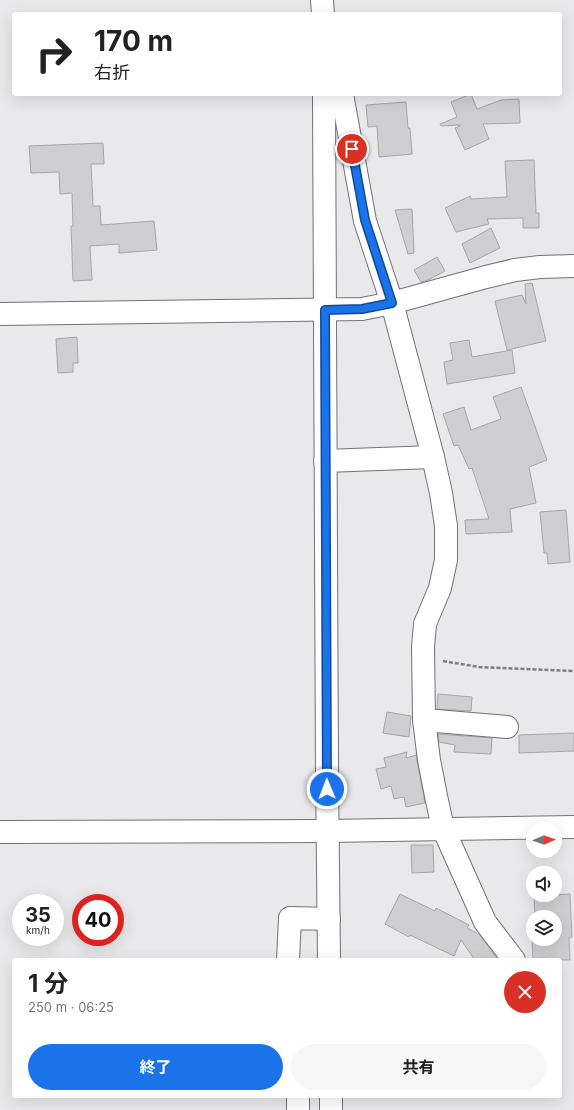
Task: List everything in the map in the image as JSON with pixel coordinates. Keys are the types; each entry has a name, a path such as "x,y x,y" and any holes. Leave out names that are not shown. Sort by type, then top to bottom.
{"street":[{"path":"322,0 323,12"},
{"path":"324,96 329,958"},
{"path":"342,96 365,220 392,303 433,456 446,526 446,560 440,588 425,624 423,658 424,720 429,760 443,828 485,922 512,958"},
{"path":"0,314 362,309 392,303 515,270 540,267 574,266"},
{"path":"326,461 433,456"},
{"path":"424,720 507,727"},
{"path":"0,832 328,831 574,827"},
{"path":"288,958 290,918 329,919"},
{"path":"298,1098 298,1110"},
{"path":"331,1098 331,1110"}],"path":[{"path":"423,658 479,667 574,671"}],"building":[{"path":"466,96 472,96 477,109 501,100 519,99 520,123 483,124 489,139 465,150 455,128 460,125 441,126 440,124 457,117 451,102"},
{"path":"406,102 412,154 379,157 377,126 368,127 366,105"},
{"path":"103,143 104,164 91,164 93,206 100,206 101,225 154,221 157,250 119,253 119,244 90,246 92,280 73,281 71,226 73,226 72,193 60,194 59,172 31,173 29,146"},
{"path":"534,160 536,213 539,213 539,228 523,228 523,218 487,219 489,224 456,232 445,208 470,196 471,199 507,197 505,161"},
{"path":"412,209 414,253 408,254 395,210"},
{"path":"491,228 500,248 470,263 462,244"},
{"path":"437,257 445,271 421,282 414,270"},
{"path":"532,283 546,341 507,350 495,301 522,295 526,304 525,284"},
{"path":"77,337 78,363 73,363 73,372 58,373 56,339"},
{"path":"469,340 472,357 512,350 515,373 447,384 444,362 453,360 450,343"},
{"path":"521,387 547,460 529,467 536,503 510,509 512,532 466,534 465,520 489,519 472,468 469,469 458,445 454,446 443,414 464,407 471,430 501,419 493,397"},
{"path":"566,510 570,562 548,564 547,553 544,553 540,512"},
{"path":"438,694 472,697 471,711 437,709"},
{"path":"387,712 411,716 409,737 383,733"},
{"path":"574,733 574,751 519,753 519,735"},
{"path":"438,734 492,738 491,754 454,752 455,745 439,742"},
{"path":"407,752 406,758 416,755 425,803 406,807 404,797 394,799 391,786 381,789 376,769 386,767 384,758"},
{"path":"411,845 433,845 434,872 412,873"},
{"path":"400,894 435,911 436,908 469,925 467,928 479,934 497,958 474,958 461,940 454,956 410,935 409,937 385,924"},
{"path":"562,894 570,894 572,937 569,938 570,960 562,960 562,958 533,958 532,946 562,946 562,910 535,910 534,902 562,902"}],"route":[{"path":"327,789 325,310 362,309 392,303 365,220 352,149"}]}
